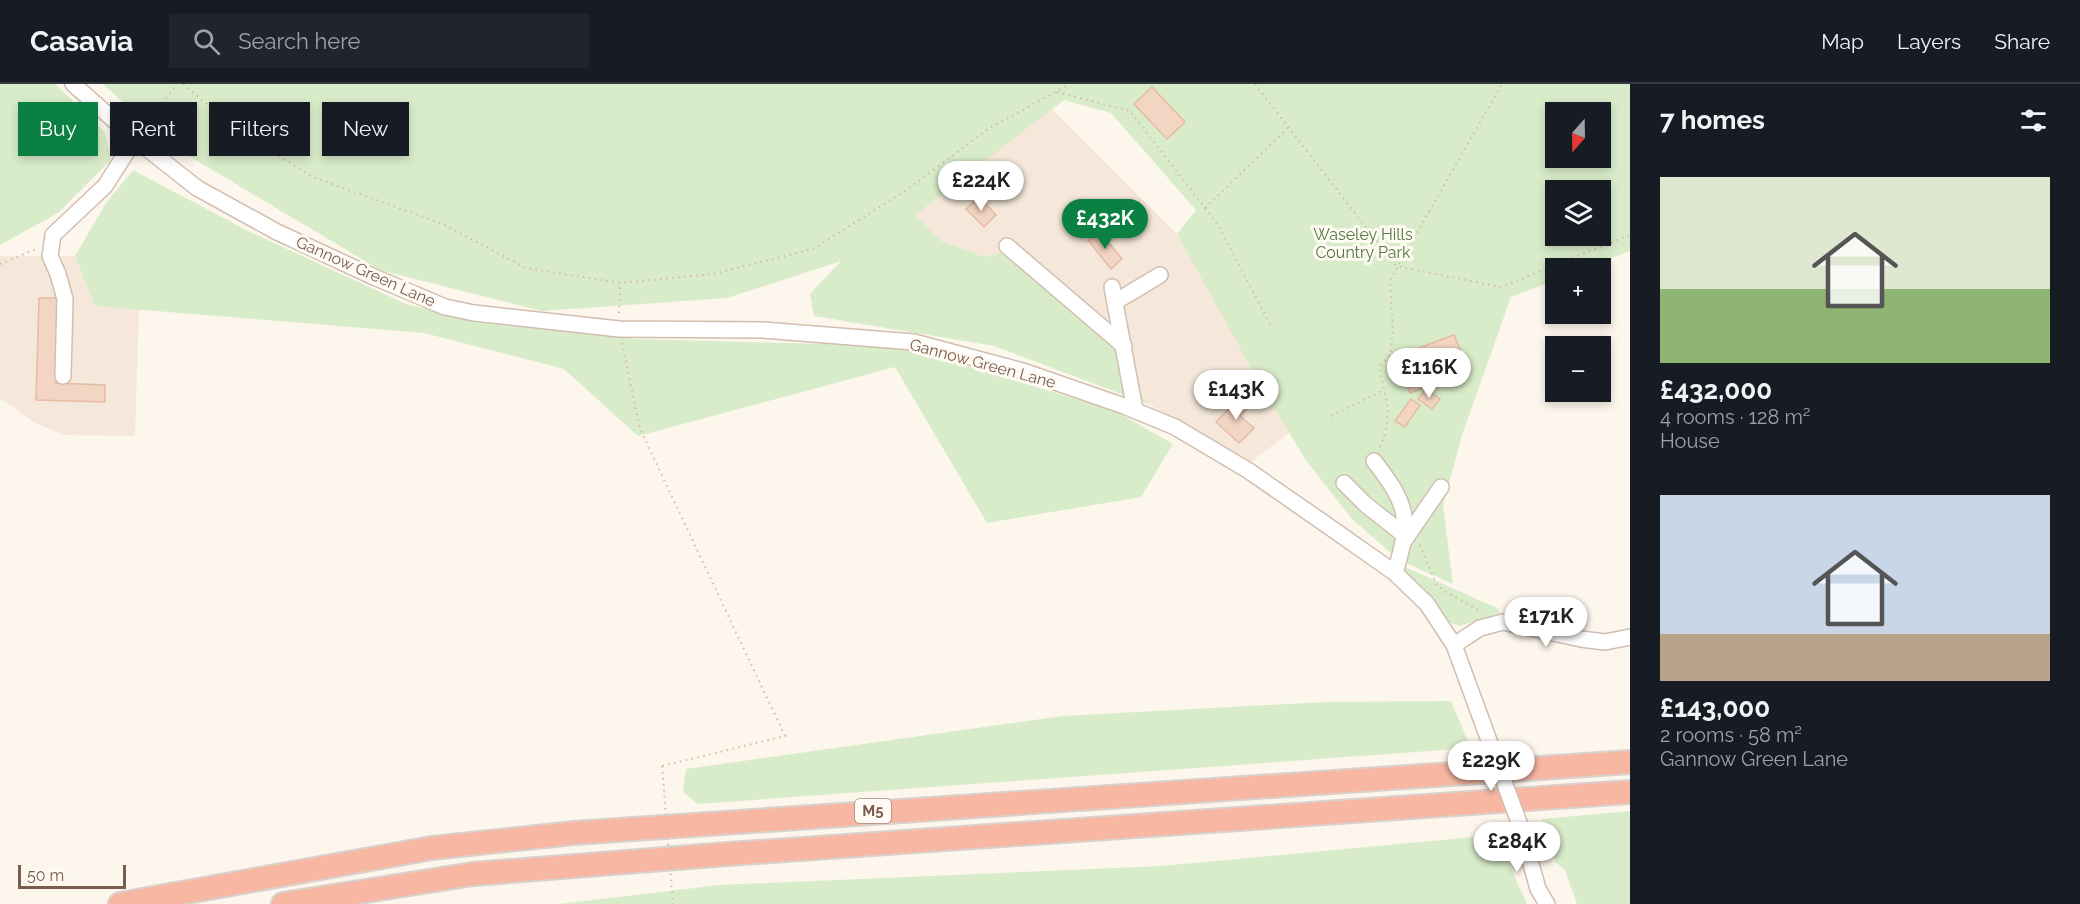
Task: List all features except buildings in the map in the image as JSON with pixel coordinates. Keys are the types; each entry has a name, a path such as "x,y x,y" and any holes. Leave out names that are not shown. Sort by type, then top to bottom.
{"highway":[{"name":"M5","path":"120,904 432,848 574,832 1630,762"},
{"name":"M5","path":"283,904 485,873 752,852 1630,792"}],"street":[{"name":"Gannow Green Lane","path":"73,84 110,117"},
{"path":"63,376 65,299 50,256 53,235 105,186 124,156"},
{"name":"Gannow Green Lane","path":"157,156 197,188 277,232 445,307 474,313 619,329 763,330 914,342 1026,372 1135,410 1175,427 1249,471 1395,573 1427,604 1454,645 1521,828 1538,889 1547,904"},
{"path":"1007,246 1124,346"},
{"path":"1115,302 1160,274"},
{"path":"1112,287 1135,410"},
{"path":"1374,461 1393,486 1406,516 1407,535"},
{"path":"1344,483 1365,504 1407,535"},
{"path":"1395,573 1407,535 1441,487"},
{"path":"1454,645 1480,628 1503,622 1605,642 1630,637"}],"path":[{"path":"163,102 177,84"},
{"path":"183,84 240,132 313,177 443,224 526,268 620,283 713,274 813,249 908,189 988,129 1070,84"},
{"path":"1255,84 1396,266 1501,287 1630,235"},
{"path":"1374,461 1387,427 1389,408 1378,367 1390,355 1393,331 1390,287 1396,266 1502,84"},
{"path":"1057,92 1131,111 1218,225 1270,324"},
{"path":"1205,208 1289,127"},
{"path":"0,264 37,249 53,235"},
{"path":"620,283 619,329 640,429 785,736 662,766 674,904"},
{"path":"1331,416 1384,390"},
{"path":"1407,535 1436,584 1446,592 1503,622"}],"shaded area":[{"path":"1052,109 1177,234 1289,433 1251,462 1148,404 1018,248 985,257 941,241 914,215"},
{"path":"0,256 75,256 95,306 139,309 135,436 64,435 35,423 0,398"}],"green space":[{"path":"0,84 55,84 74,102 18,102 18,156 98,156 98,125 105,132 111,160 58,213 0,245"},
{"name":"Waseley Hills Country Park","path":"103,84 1630,84 1630,251 1611,258 1545,258 1545,284 1511,297 1462,435 1443,506 1453,584 1399,560 1352,519 1305,459 1256,377 1177,234 1196,210 1111,113 1064,100 915,215 941,241 985,257 1018,248 1112,332 1137,389 1148,404 994,346 814,316 810,294 841,261 727,298 542,311 380,270 189,156 197,156 197,102 123,102"},
{"path":"133,170 248,231 406,304 481,323 637,339 899,346 1113,410 1173,444 1141,497 987,523 895,367 638,436 564,369 424,333 95,306 75,256 106,203"},
{"path":"1405,567 1497,608 1500,613 1460,626 1448,622 1406,579"},
{"path":"1451,701 1471,748 698,804 683,792 686,769 1063,716 1326,702"},
{"path":"1630,811 1630,904 1577,904 1565,870 1556,863 1542,819"},
{"path":"1496,835 1527,904 559,904 720,885 1161,866"}]}
